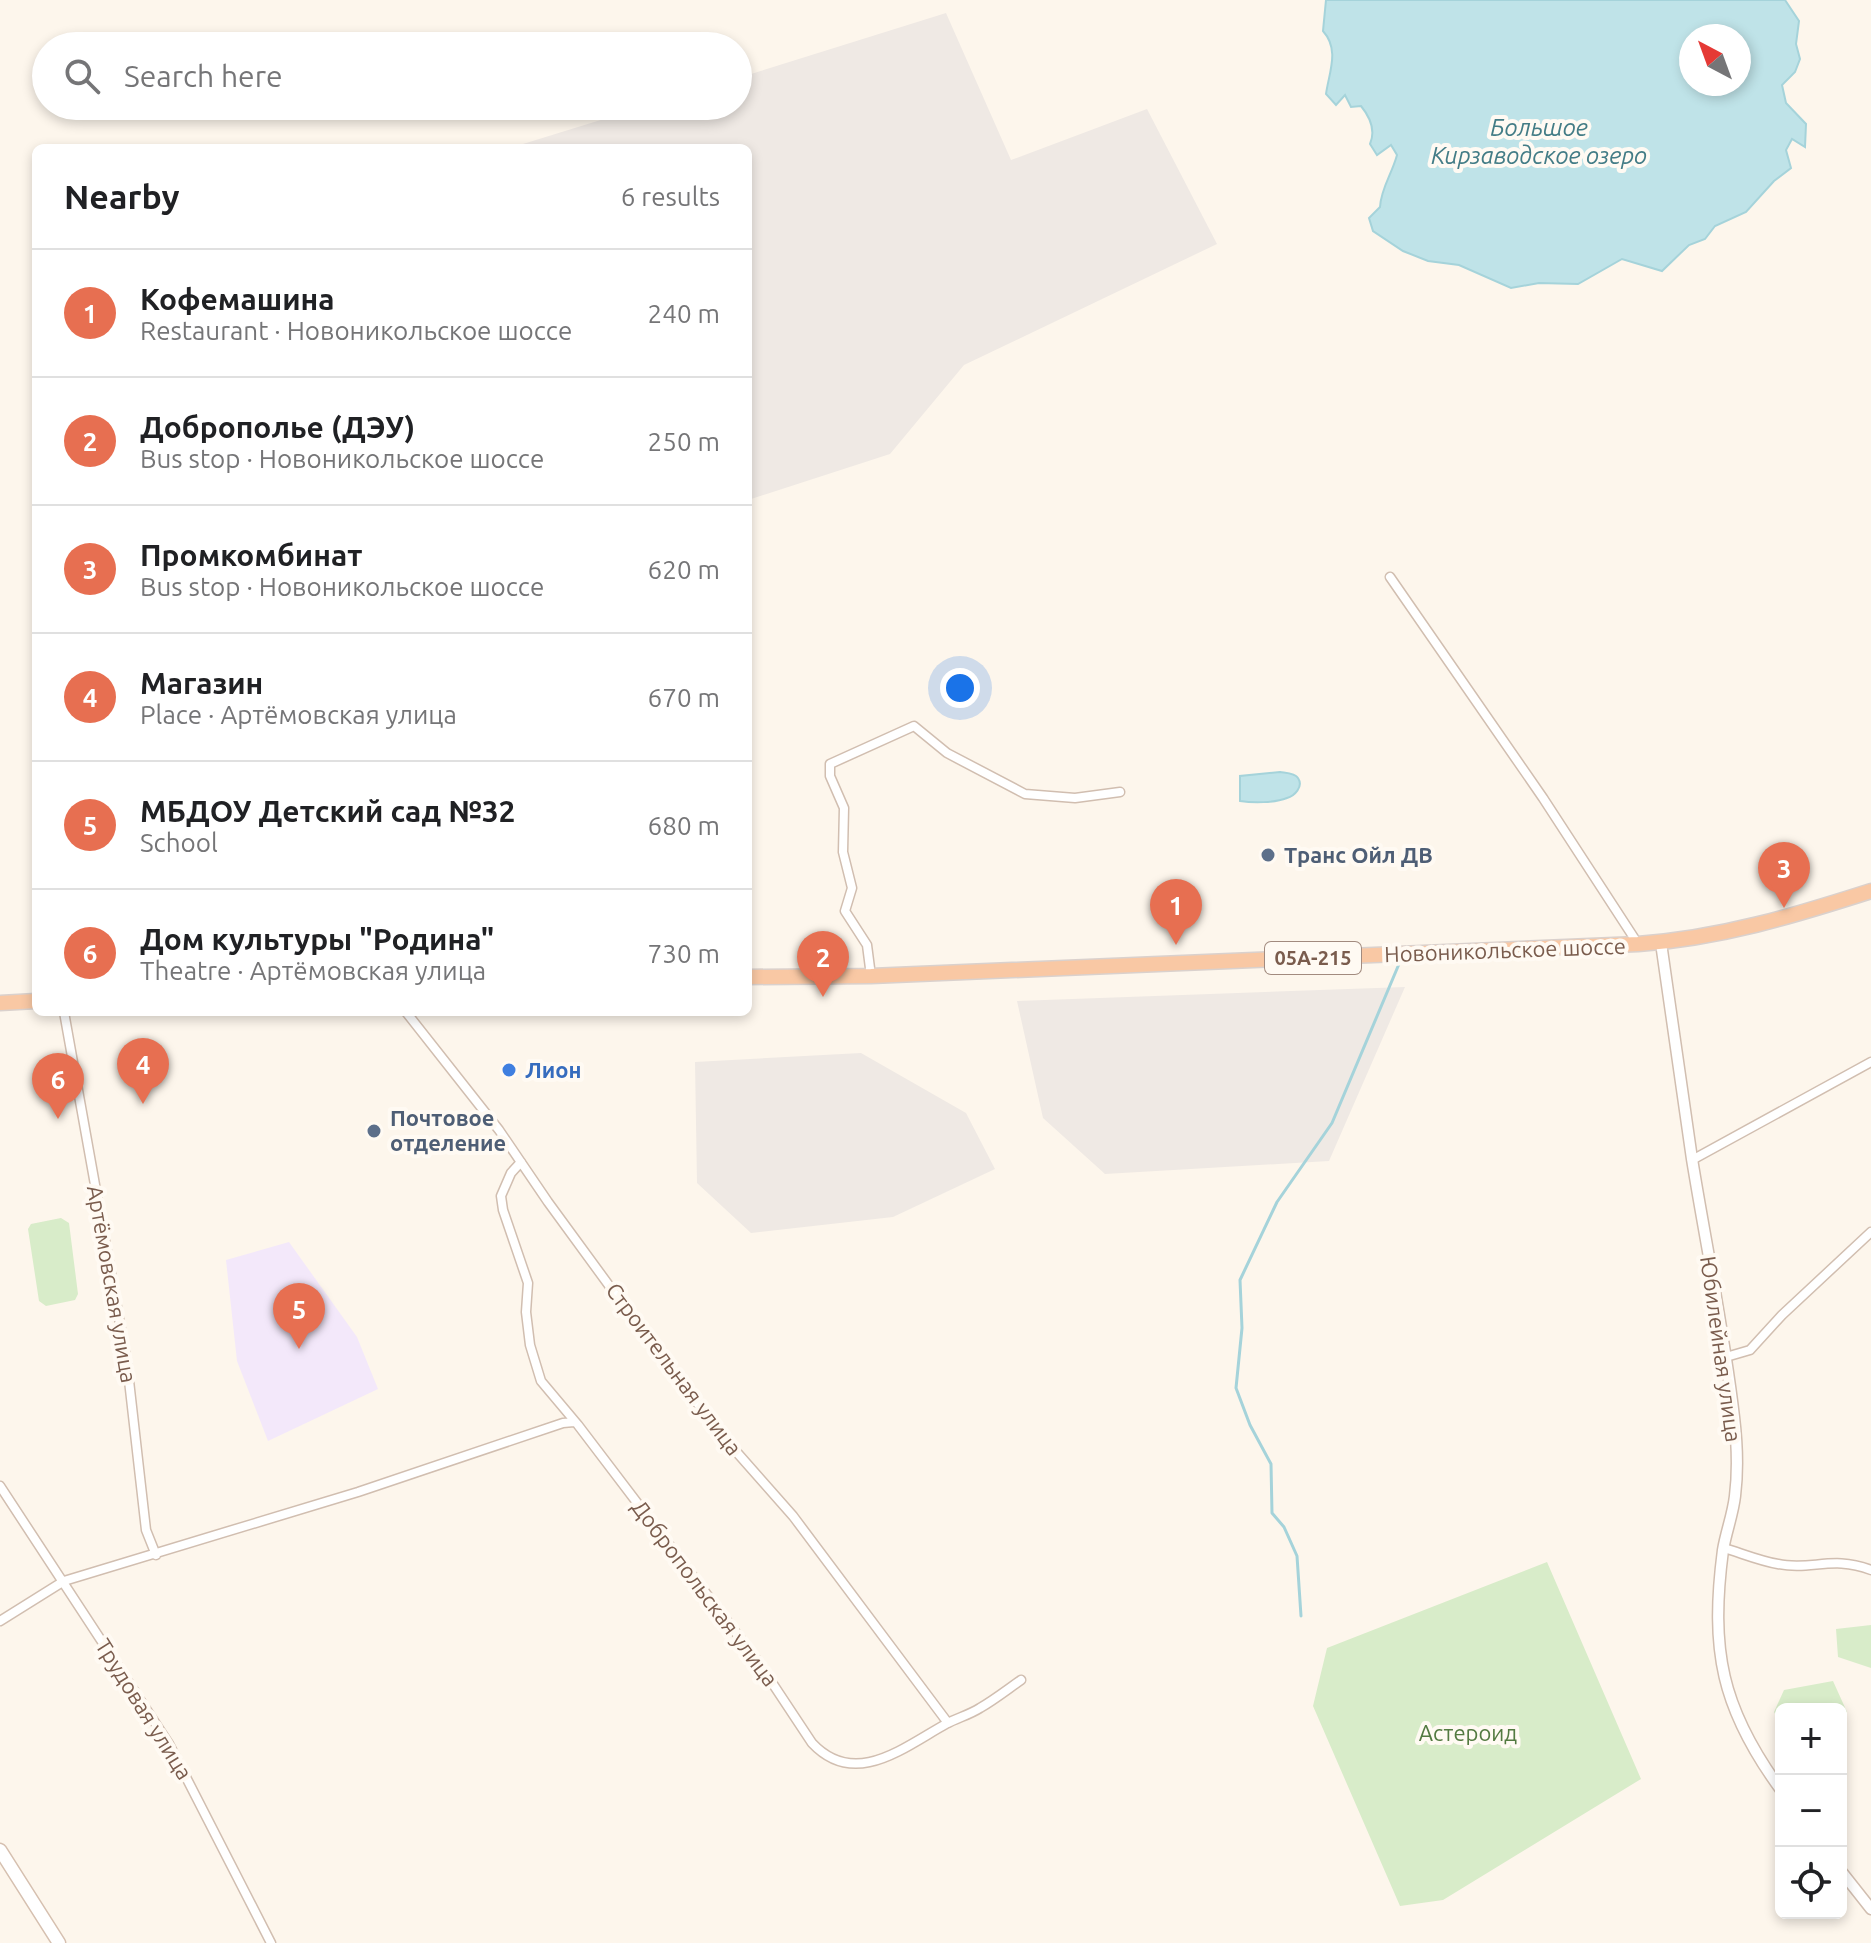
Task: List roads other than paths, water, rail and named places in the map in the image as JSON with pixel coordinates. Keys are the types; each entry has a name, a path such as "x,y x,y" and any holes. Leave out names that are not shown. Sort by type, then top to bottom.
{"highway":[{"name":"Новоникольское шоссе","path":"752,977 871,976 1661,943 1757,927 1871,891"},
{"path":"0,1003 32,1001"}],"main road":[{"path":"0,1850 59,1943"}],"street":[{"path":"1390,577 1543,798 1638,944"},
{"path":"871,976 867,945 845,911 852,888 843,852 844,808 830,776 830,764 914,726 947,753 1025,794 1075,798 1120,792"},
{"name":"Юбилейная улица","path":"1661,943 1692,1160 1735,1422 1735,1495 1724,1548 1717,1621 1727,1692 1755,1754 1775,1782"},
{"name":"Артёмовская улица","path":"65,1016 127,1363 146,1530 156,1555"},
{"name":"Строительная улица","path":"409,1016 476,1099 682,1384 793,1516 948,1723"},
{"path":"1692,1160 1871,1062"},
{"name":"Добропольская улица","path":"521,1162 511,1173 501,1196 528,1283 526,1312 530,1345 541,1381 759,1663 812,1743 821,1754 836,1762 860,1764 904,1751 948,1723"},
{"path":"1726,1357 1750,1350 1791,1305 1871,1232"},
{"path":"0,1621 64,1581 156,1555 574,1422"},
{"name":"Трудовая улица","path":"0,1486 169,1744 271,1943"},
{"path":"1724,1548 1780,1565 1832,1562 1850,1563 1871,1570"},
{"path":"948,1723 979,1709 1021,1680"},
{"path":"1847,1879 1871,1909"}],"water":[{"name":"Большое Кирзаводское озеро","path":"1326,0 1785,0 1799,21 1796,44 1800,59 1795,72 1782,85 1786,103 1806,124 1805,147 1792,139 1786,150 1791,168 1774,181 1746,212 1715,226 1705,239 1689,245 1662,271 1622,259 1578,284 1539,283 1511,288 1459,265 1428,261 1403,251 1373,231 1369,218 1380,207 1397,155 1391,145 1377,155 1370,144 1371,124 1361,106 1351,107 1345,95 1336,105 1326,94 1332,53 1323,31"},
{"path":"1280,772 1292,774 1300,781 1293,795 1270,802 1240,801 1240,776"}],"waterway":[{"path":"1301,1616 1297,1556 1284,1527 1272,1513 1271,1464 1250,1425 1236,1388 1242,1328 1240,1280 1277,1202 1332,1123 1399,964"}],"place":[{"name":"Транс Ойл ДВ","path":"1268,855"},
{"name":"Промкомбинат","path":"1784,908"},
{"name":"Кофемашина","path":"1176,945"},
{"name":"Доброполье (ДЭУ)","path":"823,997"},
{"name":"Лион","path":"509,1070"},
{"name":"Магазин","path":"143,1104"},
{"name":"Дом культуры \"Родина\"","path":"58,1119"},
{"name":"Почтовое отделение","path":"374,1131"},
{"name":"МБДОУ Детский сад №32","path":"299,1349"}],"park label":[{"name":"Астероид","path":"1468,1733"}]}
